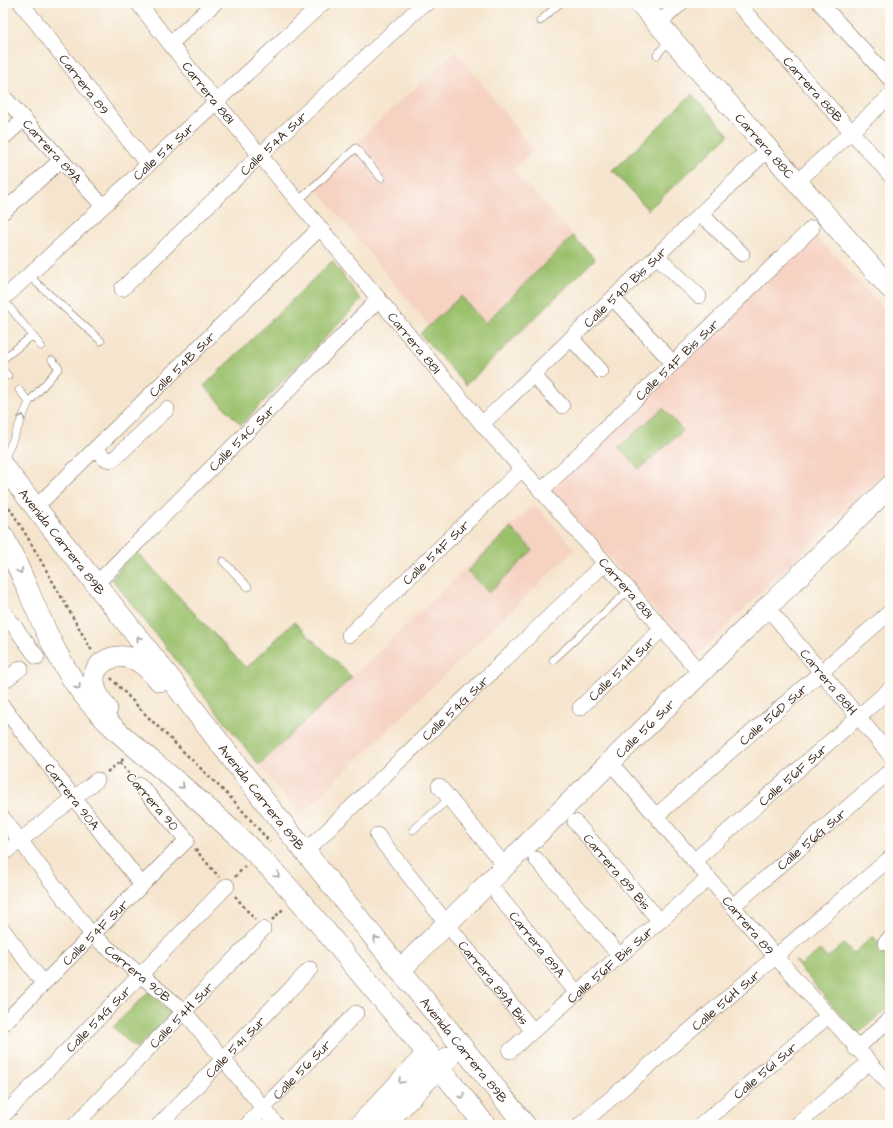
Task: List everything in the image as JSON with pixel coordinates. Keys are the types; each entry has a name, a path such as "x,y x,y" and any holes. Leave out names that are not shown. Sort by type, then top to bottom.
{"main road":[{"name":"Carrera 88C","path":"640,3 890,288"},
{"name":"Avenida Carrera 89B","path":"3,466 304,852 525,1125"},
{"name":"Calle 56 Sur","path":"400,970 451,929 504,866 890,487"},
{"path":"3,536 14,556 53,644 73,680 94,708 108,723 213,813 286,883 434,1060 485,1125"},
{"path":"156,765 110,714 98,695 94,675 101,664 113,658 126,657 142,664 206,726"},
{"path":"360,1125 434,1060 460,1045"},
{"path":"384,1125 434,1060"}],"street":[{"name":"Carrera 89","path":"21,3 148,165"},
{"name":"Carrera 88I","path":"138,3 216,102 482,424 629,590 700,673"},
{"path":"170,44 215,3"},
{"name":"Calle 54A Sur","path":"122,288 260,155 422,5 428,3"},
{"path":"664,31 681,3"},
{"name":"Carrera 88B","path":"737,3 890,175"},
{"path":"820,3 890,78"},
{"name":"Calle 54 Sur","path":"3,299 216,102 319,4"},
{"name":"Carrera 89A","path":"3,96 103,206"},
{"path":"797,182 890,96"},
{"path":"3,138 24,119"},
{"name":"Calle 54D Bis Sur","path":"482,424 768,149"},
{"path":"3,212 61,160"},
{"path":"701,214 742,254"},
{"name":"Calle 54B Sur","path":"44,499 320,228"},
{"name":"Calle 54F Bis Sur","path":"541,491 812,228"},
{"path":"657,256 699,296"},
{"path":"613,298 673,363"},
{"name":"Calle 54C Sur","path":"104,576 379,299"},
{"path":"571,338 601,371"},
{"path":"533,375 562,406"},
{"path":"96,448 104,458 110,460 116,457 167,409"},
{"name":"Calle 54F Sur","path":"349,635 522,469"},
{"name":"Calle 54G Sur","path":"304,852 605,563"},
{"name":"Carrera 88H","path":"767,607 890,755"},
{"path":"3,611 37,657"},
{"name":"Calle 56D Sur","path":"656,816 890,612"},
{"name":"Calle 54H Sur","path":"580,708 662,629"},
{"path":"3,682 21,668"},
{"name":"Calle 56F Sur","path":"694,861 890,689"},
{"name":"Carrera 90A","path":"3,707 142,885"},
{"name":"Carrera 89","path":"610,762 776,957 856,1049 890,1085"},
{"name":"Calle 56G Sur","path":"733,906 890,771"},
{"path":"3,854 97,780"},
{"name":"Carrera 90","path":"140,785 186,840"},
{"path":"439,786 504,866"},
{"name":"Carrera 90B","path":"3,818 92,935 184,1011 277,1125"},
{"name":"Carrera 89 Bis","path":"576,822 660,921"},
{"name":"Carrera 89A Bis","path":"377,836 533,1031"},
{"name":"Calle 54F Sur","path":"4,1022 186,840"},
{"name":"Calle 56H Sur","path":"580,1125 890,858"},
{"path":"536,859 620,956"},
{"name":"Calle 56F Bis Sur","path":"510,1051 709,878"},
{"name":"Calle 54G Sur","path":"3,1116 227,886"},
{"name":"Carrera 89A","path":"498,895 577,993"},
{"name":"Calle 54H Sur","path":"75,1125 263,929"},
{"path":"3,930 43,983"},
{"name":"Calle 54I Sur","path":"160,1125 310,969"},
{"name":"Calle 56 Sur","path":"247,1125 356,1013"},
{"name":"Calle 56I Sur","path":"701,1125 828,1016"},
{"path":"856,1049 890,1019"},
{"path":"797,1125 869,1062"}],"lane":[{"path":"540,21 560,3"},
{"path":"657,55 664,31"},
{"path":"298,201 356,148 381,178"},
{"path":"29,276 101,341"},
{"path":"3,299 41,346"},
{"path":"3,359 32,336"},
{"path":"3,466 7,452 29,402 59,368 52,360"},
{"path":"19,390 29,402"},
{"path":"223,561 248,587"},
{"path":"553,660 629,590"},
{"path":"413,830 449,799"}],"path":[{"path":"3,497 28,538 88,645 101,664 126,695 234,801 270,842"},
{"path":"97,780 126,757"},
{"name":"Carrera 90","path":"120,762 140,785"},
{"path":"263,929 287,905"}],"shaded area":[{"path":"456,50 533,150 513,170 595,259 507,347 461,297 429,326 312,183"},
{"path":"814,233 890,316 890,467 696,656 549,490"},
{"path":"534,504 575,549 300,815 259,765"}],"green space":[{"path":"692,94 729,135 648,210 613,171"},
{"path":"573,236 595,259 466,385 420,334 461,296 485,323"},
{"path":"332,261 361,300 241,425 204,386"},
{"path":"663,408 683,431 639,469 619,447"},
{"path":"511,528 533,550 489,593 467,571"},
{"path":"135,550 246,668 294,622 352,677 259,765 112,579"},
{"path":"873,936 886,952 890,949 890,1006 857,1034 795,962 797,961 801,965 820,950 827,958 844,944 853,954"},
{"path":"149,991 171,1014 136,1049 113,1027"}]}
